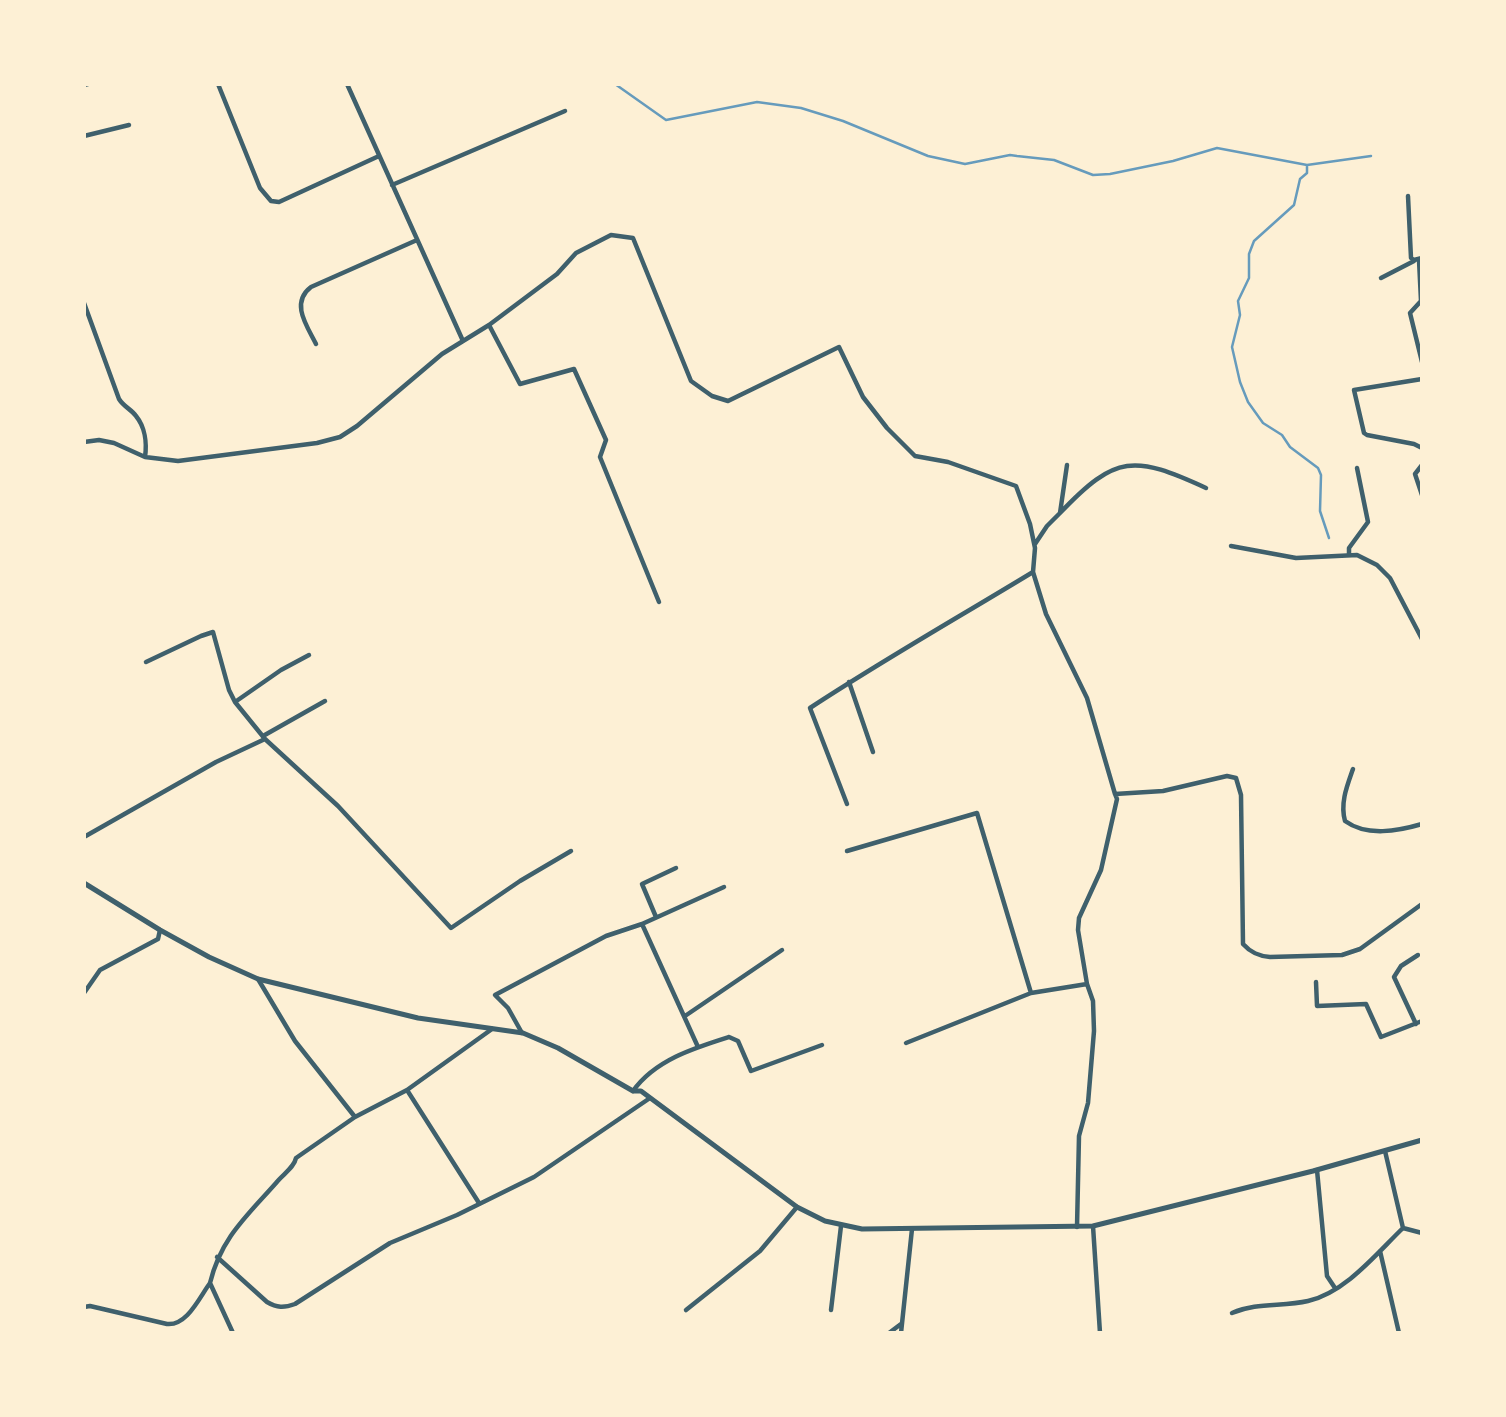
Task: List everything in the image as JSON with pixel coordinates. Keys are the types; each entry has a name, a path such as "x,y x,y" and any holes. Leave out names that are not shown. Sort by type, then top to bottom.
{"street":[{"path":"218,84 260,188 271,201 279,202 379,156"},
{"path":"346,84 463,341"},
{"path":"392,185 565,111"},
{"path":"84,136 128,125"},
{"path":"1408,196 1411,258 1418,260"},
{"path":"84,442 99,440 114,443 145,457 178,461 317,443 340,437 357,426 442,354 489,325 557,274 576,253 611,235 633,238 691,381 712,396 728,401 839,347 863,397 887,428 915,456 948,462 1016,486 1030,524 1034,544 1033,572 1046,614 1087,698 1117,799 1101,870 1079,918 1078,942 1093,1000 1094,1031 1088,1103 1079,1136 1077,1227"},
{"path":"316,344 302,315 301,298 305,292 418,240"},
{"path":"1381,278 1418,260"},
{"path":"1418,260 1421,301 1410,313 1422,362"},
{"path":"84,303 119,399 124,407 136,415 143,429 146,438 145,457"},
{"path":"489,325 520,384 574,369 606,440 600,457 659,602"},
{"path":"1422,379 1354,390 1364,433 1422,448"},
{"path":"1060,513 1067,465"},
{"path":"1034,544 1047,526 1081,491 1124,466 1137,465 1166,470 1206,488"},
{"path":"1422,465 1415,474 1422,495"},
{"path":"1349,554 1349,548 1368,522 1357,468"},
{"path":"1231,546 1296,558 1357,555 1382,569 1390,578 1422,639"},
{"path":"847,804 810,708 881,661 929,636 1033,572"},
{"path":"146,662 213,632 229,690 235,702 264,738 338,806 451,928 520,881 571,851"},
{"path":"235,702 309,655"},
{"path":"849,682 873,752"},
{"path":"84,838 325,701"},
{"path":"1353,769 1344,795 1343,809 1345,821 1352,827 1374,832 1422,824"},
{"path":"1115,794 1163,791 1217,777 1236,778 1241,795 1243,944 1259,956 1317,958 1342,955 1360,949 1422,904"},
{"path":"847,851 977,813 1031,993"},
{"path":"656,917 642,884 676,868"},
{"path":"84,883 160,930 209,957 258,979 418,1018 523,1033 558,1048 633,1091 641,1091 797,1207 841,1226 862,1230 1093,1226 1317,1170 1422,1140"},
{"path":"523,1033 508,1008 495,995 606,936 642,924 724,887"},
{"path":"642,924 698,1046"},
{"path":"84,993 100,970 158,939 160,930"},
{"path":"685,1016 782,950"},
{"path":"1416,1024 1394,982 1394,977 1401,966 1418,955"},
{"path":"258,979 295,1041 355,1117"},
{"path":"1316,982 1317,1006 1366,1004 1381,1037 1422,1021"},
{"path":"906,1043 1031,993 1087,984"},
{"path":"84,1307 176,1324 184,1318 210,1283 217,1257 228,1237 282,1175 295,1165 296,1158 355,1117 407,1090 493,1028"},
{"path":"633,1091 647,1074 698,1046 733,1038 742,1048 751,1071 822,1045"},
{"path":"407,1090 479,1203"},
{"path":"217,1257 274,1307 284,1308 295,1304 390,1243 457,1215 543,1171 650,1098"},
{"path":"1385,1151 1403,1228"},
{"path":"1317,1170 1327,1276 1335,1289"},
{"path":"686,1310 760,1251 797,1207"},
{"path":"831,1310 841,1226"},
{"path":"1093,1226 1100,1333"},
{"path":"1403,1228 1422,1233"},
{"path":"1233,1313 1248,1306 1309,1301 1335,1289 1403,1228"},
{"path":"901,1333 912,1229"},
{"path":"1380,1251 1399,1333"},
{"path":"210,1283 233,1333"},
{"path":"889,1333 901,1324"}],"waterway":[{"path":"615,84 666,120 757,102 801,108 843,121 928,156 965,164 1010,155 1054,160 1093,175 1173,161 1217,148 1307,165 1371,156"},
{"path":"1307,165 1307,173 1300,179 1294,205 1254,241 1249,254 1249,278 1238,301 1240,315 1232,347 1248,402 1263,423 1282,435 1290,447 1318,468 1321,475 1320,511 1329,538"}]}
